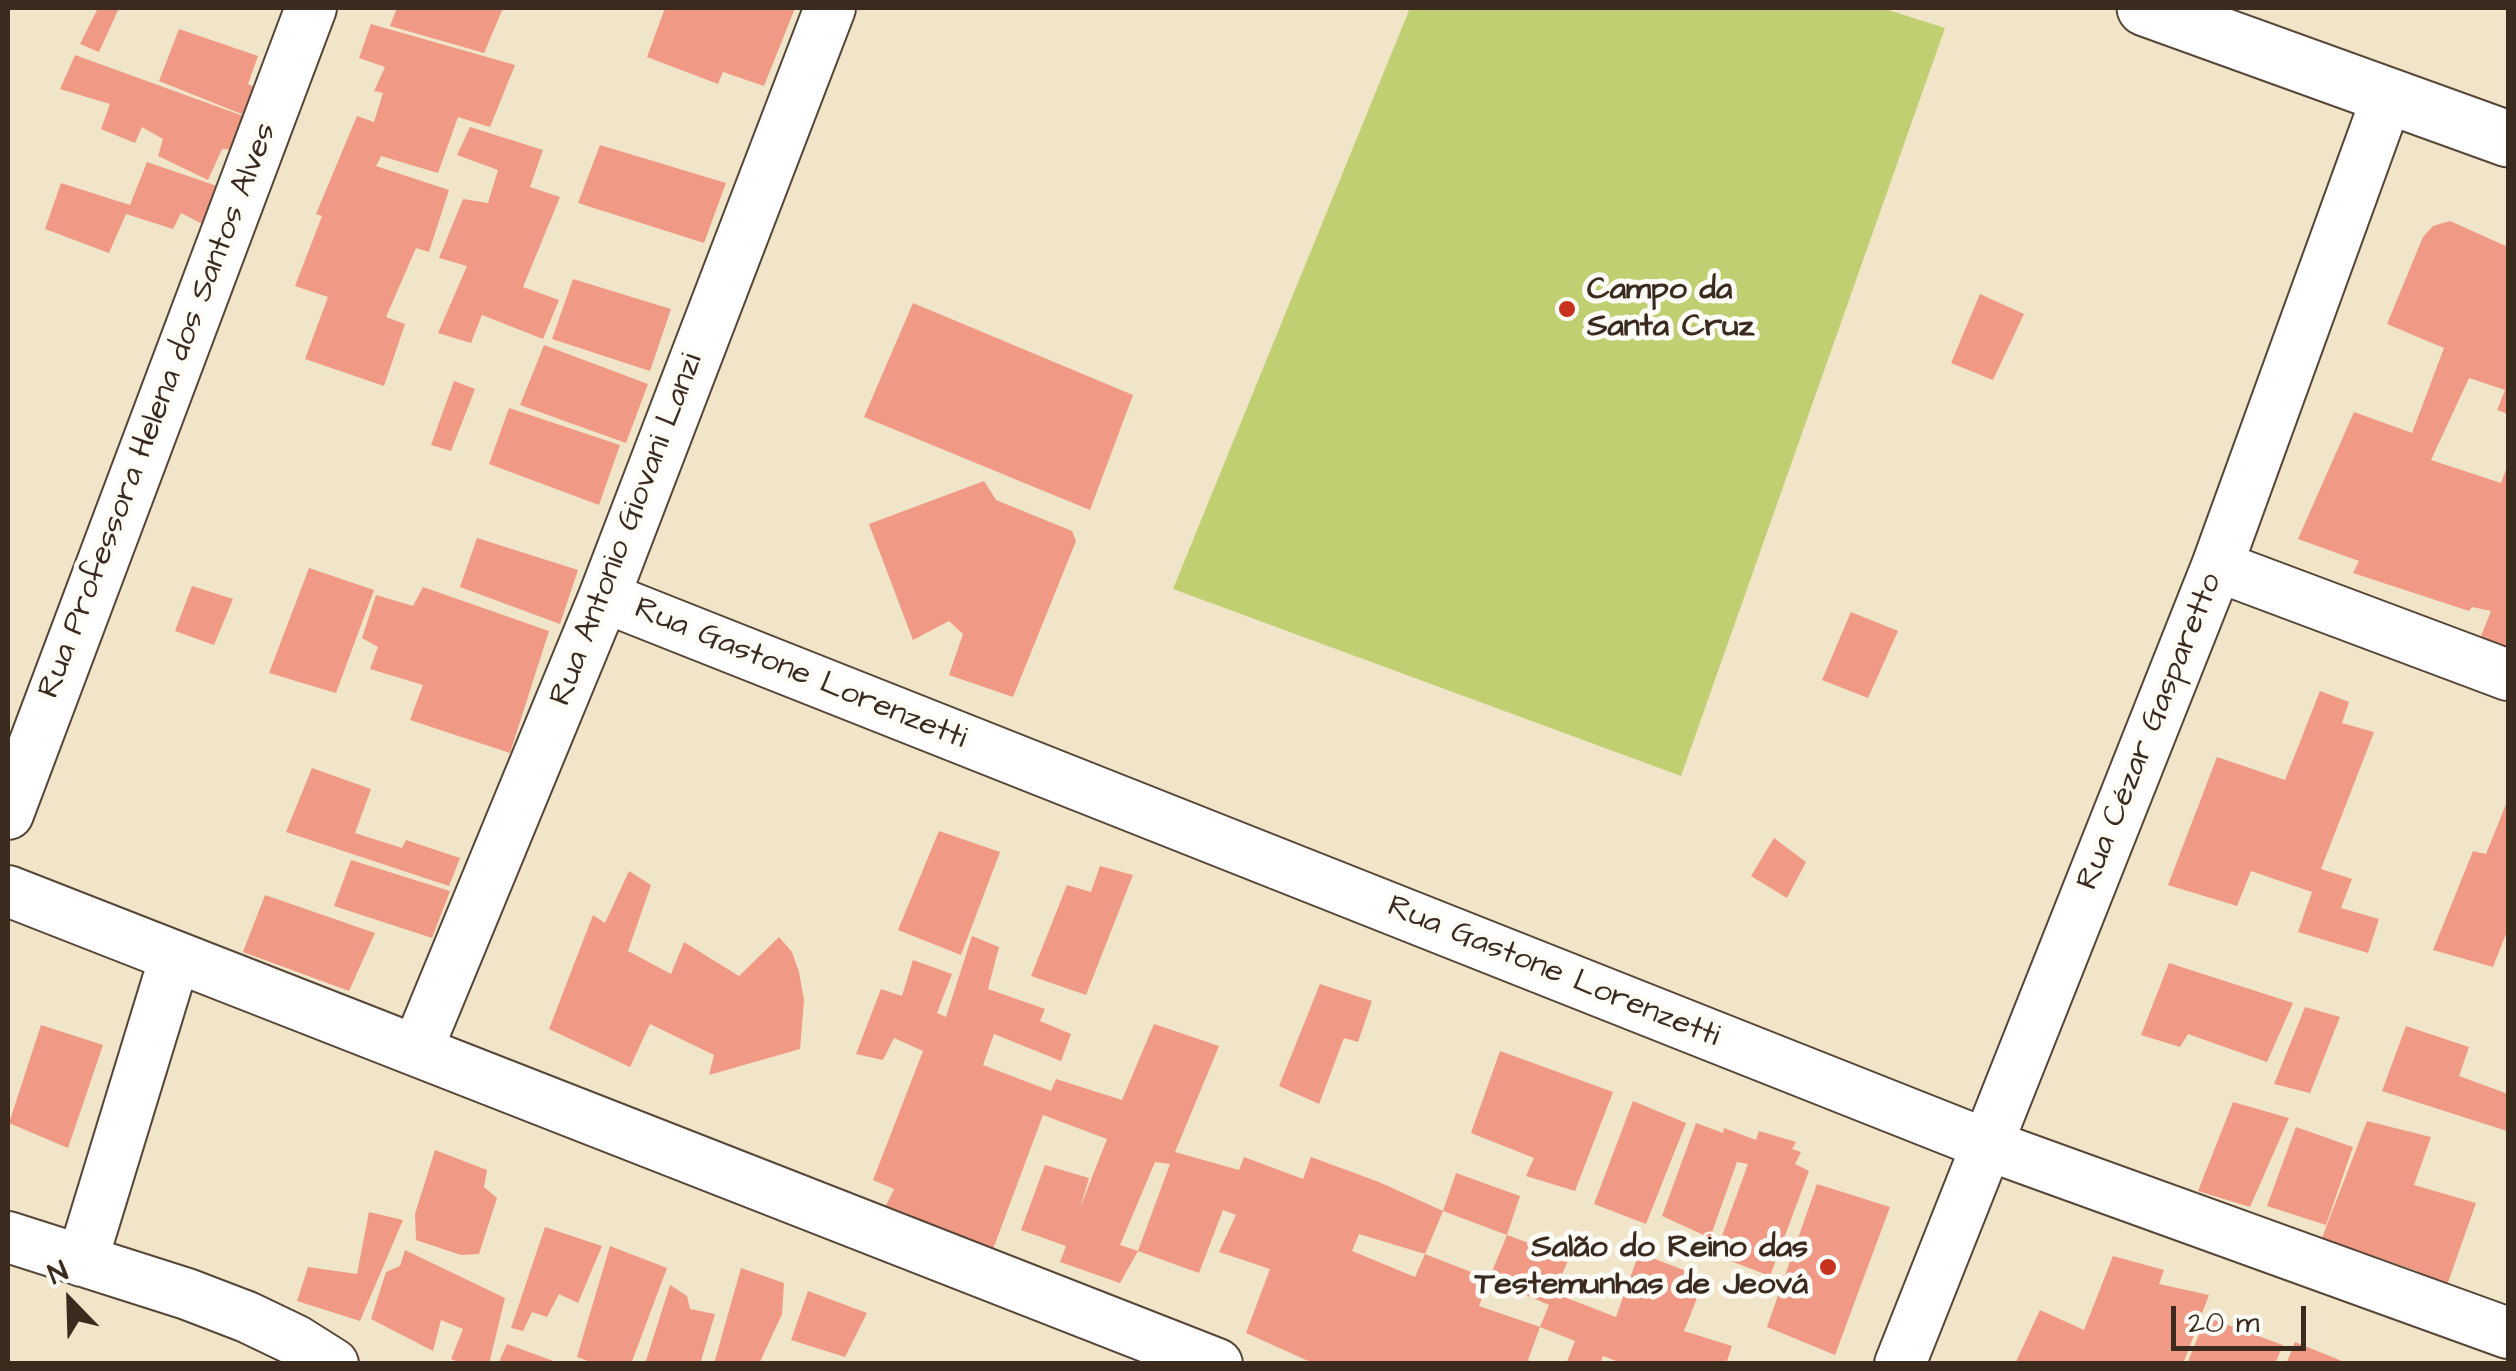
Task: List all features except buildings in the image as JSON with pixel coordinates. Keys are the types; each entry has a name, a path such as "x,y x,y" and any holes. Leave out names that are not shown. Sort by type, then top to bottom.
{"street":[{"name":"Rua Professora Helena dos Santos Alves","path":"8,814 311,8"},
{"name":"Rua Antonio Giovani Lanzi","path":"416,1050 604,597 830,8"},
{"path":"2146,8 2508,139"},
{"name":"Rua Cézar Gasparetto","path":"1900,1364 2217,566 2388,96"},
{"path":"2217,566 2508,675"},
{"name":"Rua Gastone Lorenzetti","path":"604,597 1988,1145 2508,1333"},
{"path":"8,892 1217,1364"},
{"path":"82,1260 175,957"},
{"path":"8,1237 247,1317 333,1364"}],"green space":[{"name":"Campo da Santa Cruz","path":"1410,8 1882,8 1945,28 1681,776 1173,589"}],"place":[{"name":"Campo da Santa Cruz","path":"1567,309"},
{"name":"Salão do Reino das Testemunhas de Jeová","path":"1828,1267"}]}
